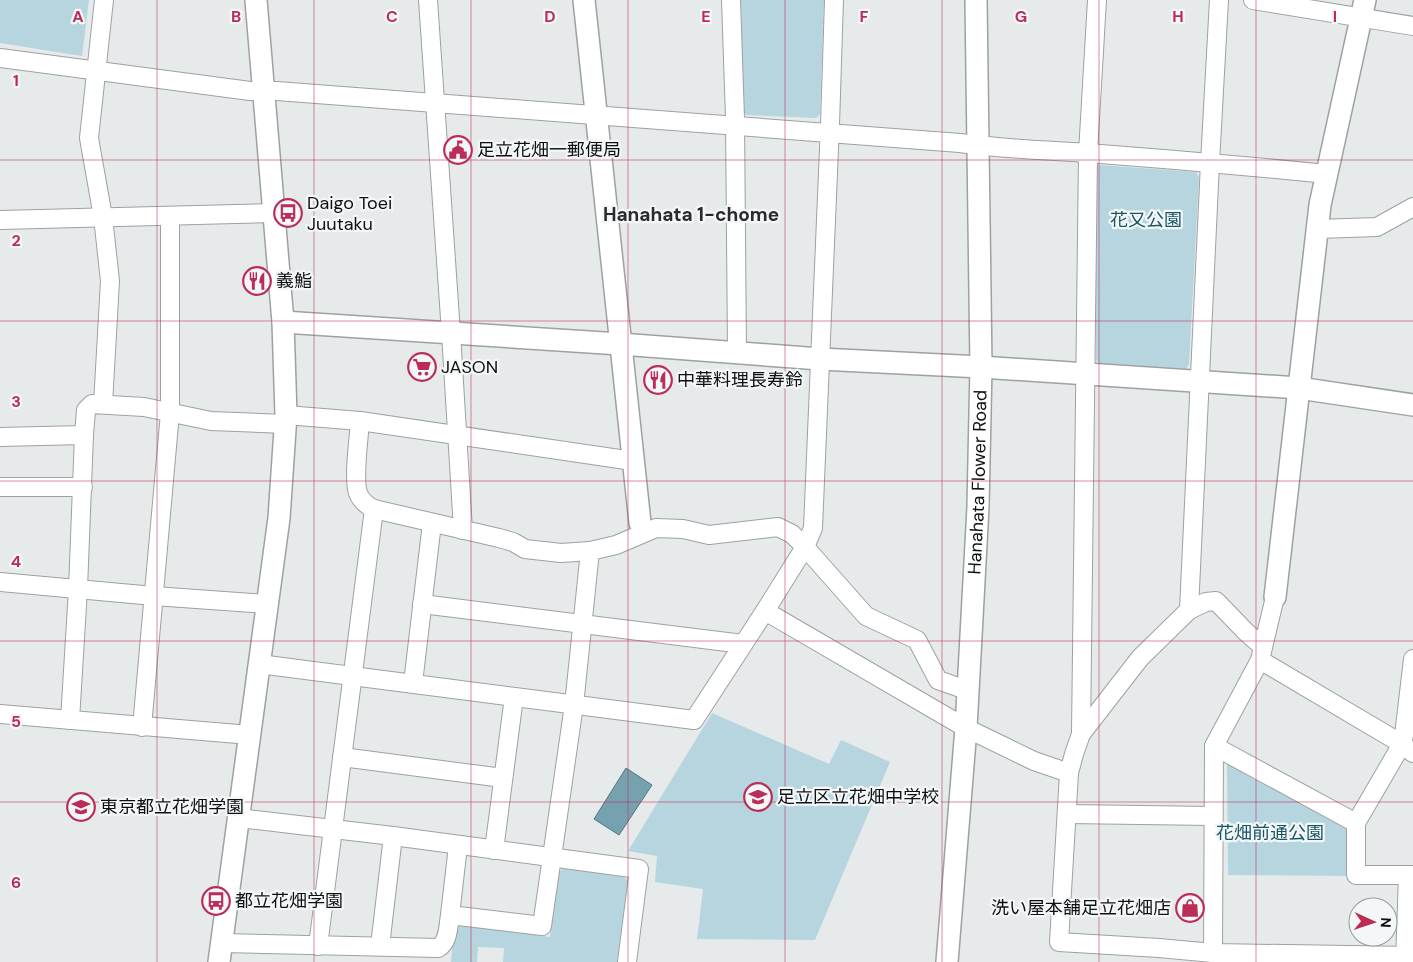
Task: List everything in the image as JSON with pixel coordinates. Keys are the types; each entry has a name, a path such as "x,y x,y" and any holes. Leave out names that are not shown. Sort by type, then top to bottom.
{"street":[{"path":"103,404 110,281 103,218 89,138 104,0"},
{"path":"256,0 283,322 286,420 279,518 221,953 318,946 438,948 446,940 458,846"},
{"path":"428,0 463,530"},
{"path":"584,0 640,528"},
{"path":"731,0 735,126 737,353"},
{"path":"259,664 694,720 805,547 813,528 834,0"},
{"name":"Hanahata Flower Road","path":"947,962 966,728 978,507 981,367 976,0"},
{"path":"1081,734 1088,153 1097,0"},
{"path":"1189,610 1219,0"},
{"path":"1253,0 1363,9 1413,26"},
{"path":"1212,953 1214,746 1262,653 1275,597 1320,205 1363,9"},
{"path":"0,58 250,92 287,91 596,114 1327,174"},
{"path":"1318,229 1376,227 1413,207"},
{"path":"0,220 274,213"},
{"path":"142,727 170,413 170,216"},
{"path":"283,322 820,359 981,367 1299,388 1413,405"},
{"path":"70,720 78,589 84,435 86,410 92,404 144,407 211,421 360,421 633,461"},
{"path":"360,421 357,491 366,505 374,509 513,542 525,549 561,553 590,551 616,546 640,528 683,529 709,535 778,527 792,534 805,547 866,616 917,640 938,680 968,691"},
{"path":"0,437 84,435"},
{"path":"0,487 83,487"},
{"path":"318,946 374,509"},
{"path":"413,684 432,523"},
{"path":"450,914 542,926 574,705 590,551"},
{"path":"0,582 267,604"},
{"path":"1407,749 1262,653 1246,632 1216,601 1206,602 1189,610 1140,658 1081,734 1069,773 1060,942 1212,953 1408,958 1411,875 1356,875 1356,823 1407,749 1404,735 1413,659"},
{"path":"422,604 743,644"},
{"path":"765,611 966,728 1034,761 1069,773"},
{"path":"494,850 514,697"},
{"path":"0,714 250,735"},
{"path":"1214,746 1356,823"},
{"path":"342,757 503,778"},
{"path":"1067,814 1213,816"},
{"path":"239,818 393,836 639,869 627,962"},
{"path":"380,946 393,836"}],"green space":[{"path":"0,0 89,0 82,56 0,43"},
{"path":"741,0 824,0 820,114 816,118 746,115 743,110"},
{"name":"花又公園","path":"1099,165 1196,172 1199,177 1189,364 1186,369 1099,363 1096,360 1095,169"},
{"path":"712,713 829,764 841,740 890,762 815,940 697,939 703,889 655,882 657,856 628,851"},
{"name":"花畑前通公園","path":"1227,763 1346,825 1348,876 1228,875"},
{"path":"565,868 624,877 628,881 617,962 503,962 504,948 478,947 477,962 451,962 454,929 461,924 550,937 558,872"}],"shaded area":[{"path":"626,768 652,785 619,835 594,819"}],"place":[{"name":"足立花畑一郵便局","path":"458,150"},
{"name":"Daigo Toei Juutaku","path":"288,213"},
{"name":"義鮨","path":"257,281"},
{"name":"JASON","path":"422,367"},
{"name":"中華料理長寿鈴","path":"658,380"},
{"name":"足立区立花畑中学校","path":"758,797"},
{"name":"東京都立花畑学園","path":"81,807"},
{"name":"都立花畑学園","path":"216,901"},
{"name":"洗い屋本舗足立花畑店","path":"1190,908"}],"district":[{"name":"Hanahata 1-chome","path":"691,214"}]}
